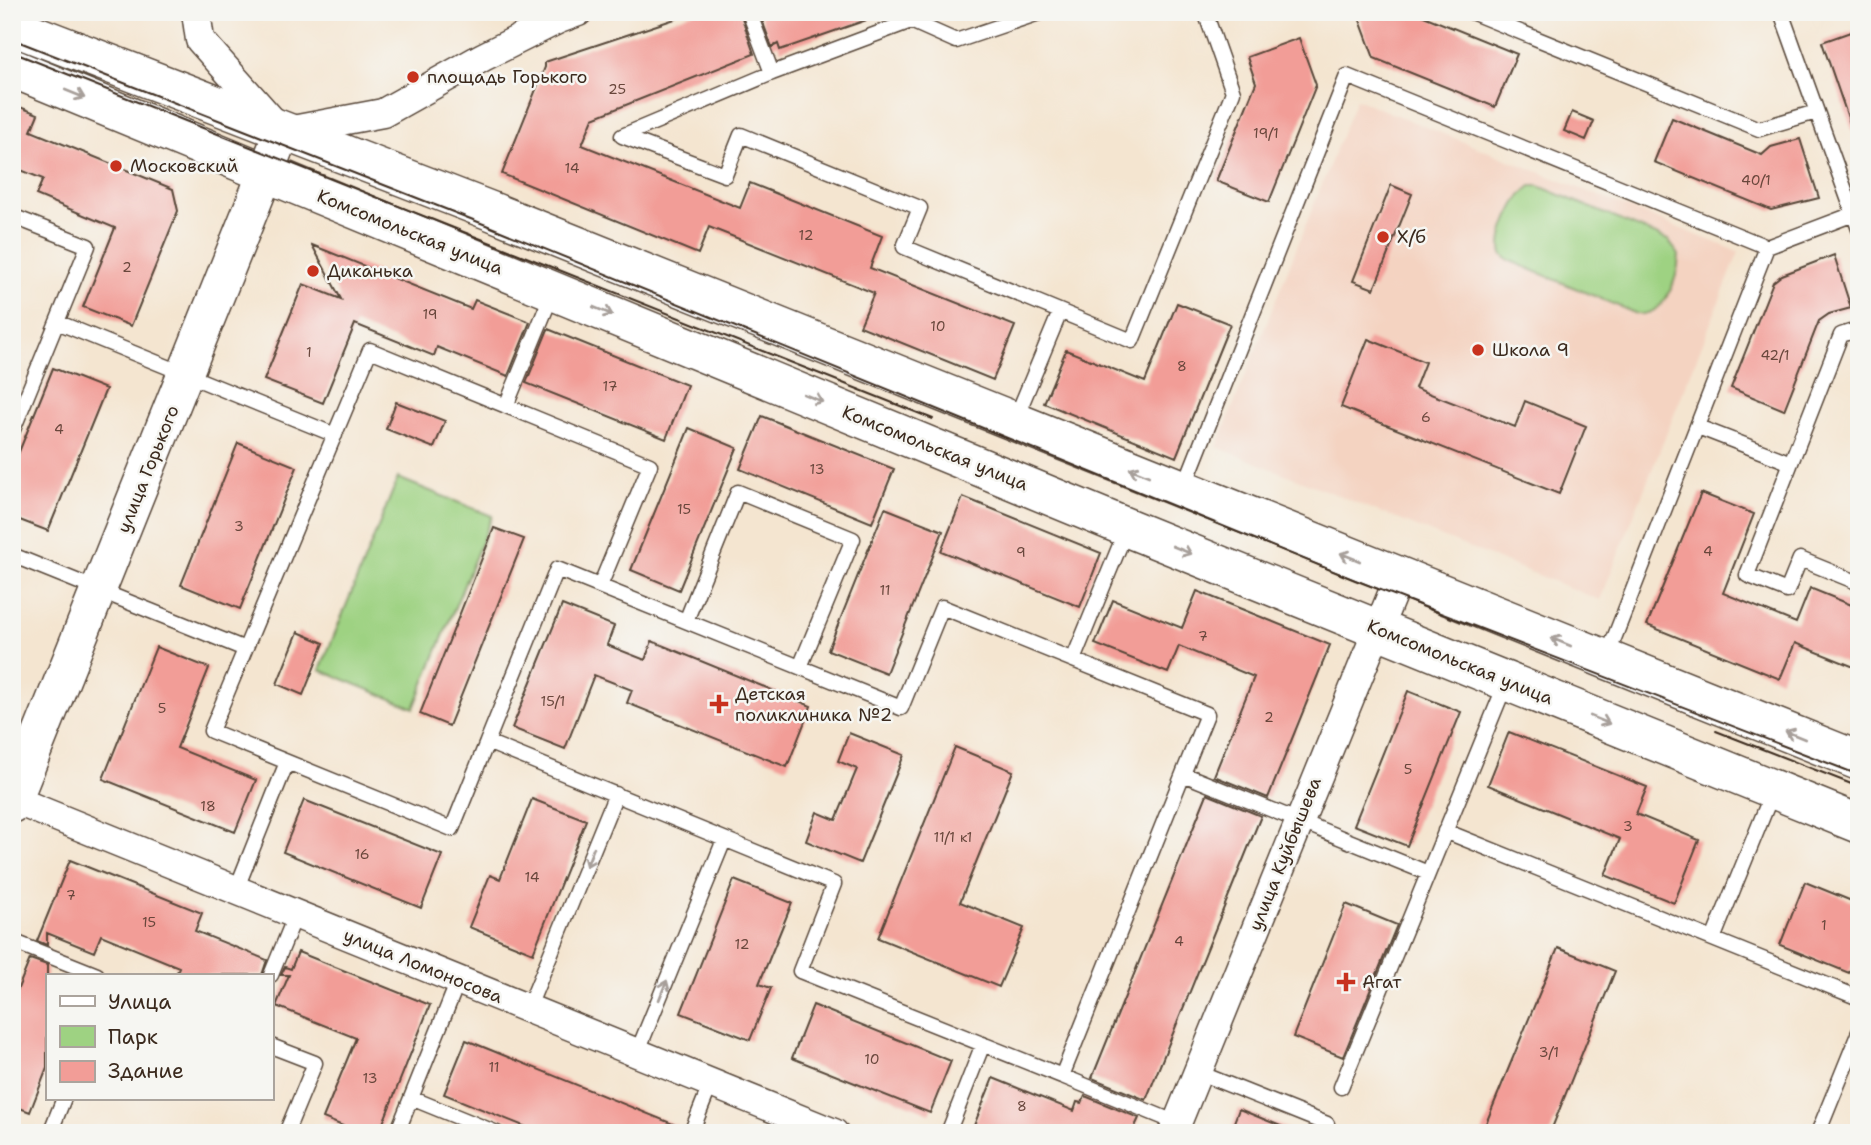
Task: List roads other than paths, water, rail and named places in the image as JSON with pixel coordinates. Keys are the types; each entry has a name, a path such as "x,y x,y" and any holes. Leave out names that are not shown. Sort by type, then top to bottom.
{"main road":[{"path":"12,26 491,211 1859,761"},
{"name":"Комсомольская улица","path":"12,68 1128,528 1859,824"}],"street":[{"path":"196,12 200,40 282,132 383,113 560,14"},
{"name":"улица Горького","path":"13,801 282,132"},
{"name":"улица Куйбышева","path":"1175,1128 1399,577"},
{"name":"улица Ломоносова","path":"13,801 834,1133"}],"lane":[{"path":"749,12 772,73"},
{"path":"1042,12 956,41 911,21 772,73 622,136 725,175 741,135 920,208 904,247 1132,341 1233,92 1205,12"},
{"path":"1471,12 1759,129 1816,112"},
{"path":"1781,12 1816,112 1856,213 1859,229"},
{"path":"1183,490 1346,76 1767,247 1856,213"},
{"path":"12,216 88,246 12,432"},
{"path":"1606,660 1767,247"},
{"path":"506,406 554,291"},
{"path":"1014,422 1060,312"},
{"path":"57,322 335,435"},
{"path":"1859,329 1841,335 1748,575 1787,591 1800,559 1859,583"},
{"path":"600,586 650,465 370,350 211,731 452,829 557,569 901,708 942,607 1207,714 1062,1076"},
{"path":"1698,427 1791,463"},
{"path":"686,621 738,492 828,528 853,539 800,667"},
{"path":"1073,660 1128,528"},
{"path":"12,555 245,649"},
{"path":"1341,1087 1507,682"},
{"path":"487,742 834,884 800,971 1062,1076 1175,1128"},
{"path":"236,890 286,762"},
{"path":"1183,774 1428,873"},
{"path":"1713,939 1773,790"},
{"path":"528,1009 616,794"},
{"path":"1445,831 1859,998"},
{"path":"637,1053 724,840"},
{"path":"271,974 296,914"},
{"path":"12,941 94,974"},
{"path":"397,1133 458,981"},
{"path":"1818,1133 1858,1037"},
{"path":"948,1133 983,1044"},
{"path":"273,1047 315,1063 286,1133"},
{"path":"1197,1072 1327,1124 1324,1133"},
{"path":"691,1133 712,1083"},
{"path":"411,1098 496,1133"},
{"path":"50,1133 63,1100"}],"tram line":[{"path":"12,39 486,225 1355,580 1859,775"},
{"path":"12,52 933,419"},
{"path":"1716,731 1859,787"}],"place":[{"name":"площадь Горького","path":"413,77"},
{"name":"Московский","path":"116,166"},
{"name":"Х/б","path":"1383,237"},
{"name":"Диканька","path":"313,271"},
{"name":"Школа 9","path":"1478,350"},
{"name":"Детская поликлиника №2","path":"719,704"},
{"name":"Агат","path":"1346,982"}]}
